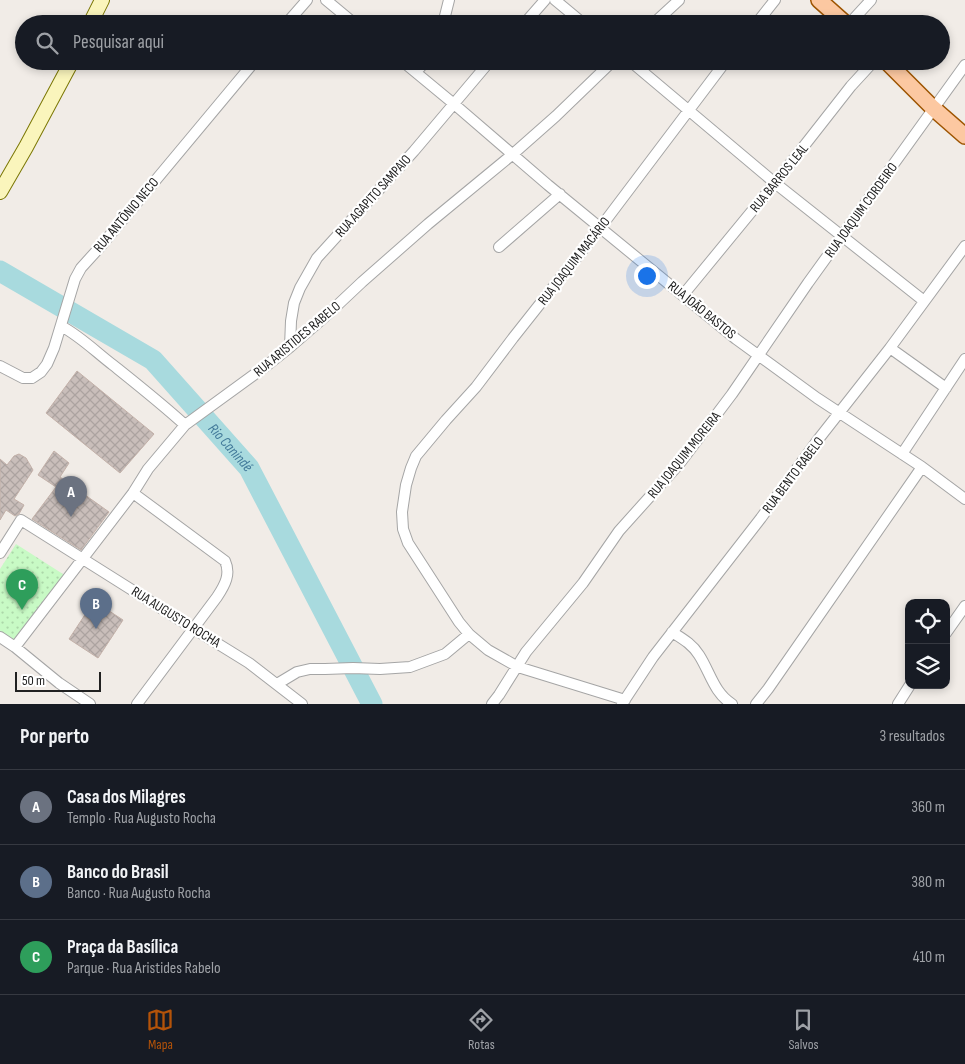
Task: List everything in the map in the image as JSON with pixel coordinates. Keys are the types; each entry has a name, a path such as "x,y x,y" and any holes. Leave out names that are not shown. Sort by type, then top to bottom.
{"main road":[{"path":"94,15 102,0"},
{"path":"819,0 836,15"},
{"path":"0,192 67,70"},
{"path":"895,70 965,136"}],"street":[{"path":"294,15 307,0"},
{"path":"326,0 344,15"},
{"path":"445,15 449,0"},
{"path":"532,15 545,0"},
{"path":"555,0 573,15"},
{"path":"663,15 680,0"},
{"path":"763,15 775,0"},
{"path":"856,15 871,0"},
{"name":"RUA JOAQUIM CORDEIRO","path":"758,356 965,65"},
{"name":"RUA ANTÔNIO NECO","path":"0,366 23,378 32,378 41,372 50,358 81,268 247,70"},
{"name":"RUA JOÃO BASTOS","path":"413,70 600,228 758,356 839,413 964,496"},
{"name":"RUA AGAPITO SAMPAIO","path":"290,347 294,303 317,258 414,151 482,70"},
{"name":"RUA ARISTIDES RABELO","path":"15,647 83,559 148,469 185,424 290,347 428,224 556,116 603,70"},
{"path":"641,70 775,183 924,301"},
{"name":"RUA JOAQUIM MACÁRIO","path":"469,634 459,622 408,543 403,529 402,512 406,485 416,456 476,387 600,228 719,70"},
{"name":"RUA BARROS LEAL","path":"683,295 866,70"},
{"path":"499,247 560,194"},
{"name":"RUA BENTO RABELO","path":"624,702 653,657 761,518 965,246"},
{"path":"62,322 73,334 161,402 185,424"},
{"path":"890,348 946,388"},
{"name":"RUA JOAQUIM MOREIRA","path":"492,704 518,667 526,652 583,582 620,531 680,463 758,356"},
{"path":"902,454 965,359"},
{"path":"756,704 922,467"},
{"path":"133,492 225,560 228,567 227,577 222,589 194,630 137,704"},
{"name":"RUA AUGUSTO ROCHA","path":"0,553 22,520 194,630 249,662 302,704"},
{"path":"950,627 965,606"},
{"path":"672,632 690,643 719,692 732,704"},
{"path":"277,684 297,672 310,669 410,667 445,654 469,634 488,650 518,667 624,702"},
{"path":"0,637 59,683 90,704"},
{"path":"898,704 907,689"}],"green space":[{"path":"16,544 66,576 15,653 0,643 0,569"}],"building":[{"path":"77,371 154,434 120,473 46,413"},
{"path":"54,451 69,463 60,477 109,512 81,550 32,519 56,487 38,475"},
{"path":"19,454 26,458 33,470 14,499 24,505 19,514 15,516 6,510 0,520 0,459 7,465 14,456"},
{"path":"94,601 123,620 98,658 69,639"}],"waterway":[{"name":"Rio Canindé","path":"0,271 153,360 249,468 372,704"}],"place":[{"name":"Casa dos Milagres","path":"71,517"},
{"name":"Praça da Basílica","path":"22,610"},
{"name":"Banco do Brasil","path":"96,629"}]}
